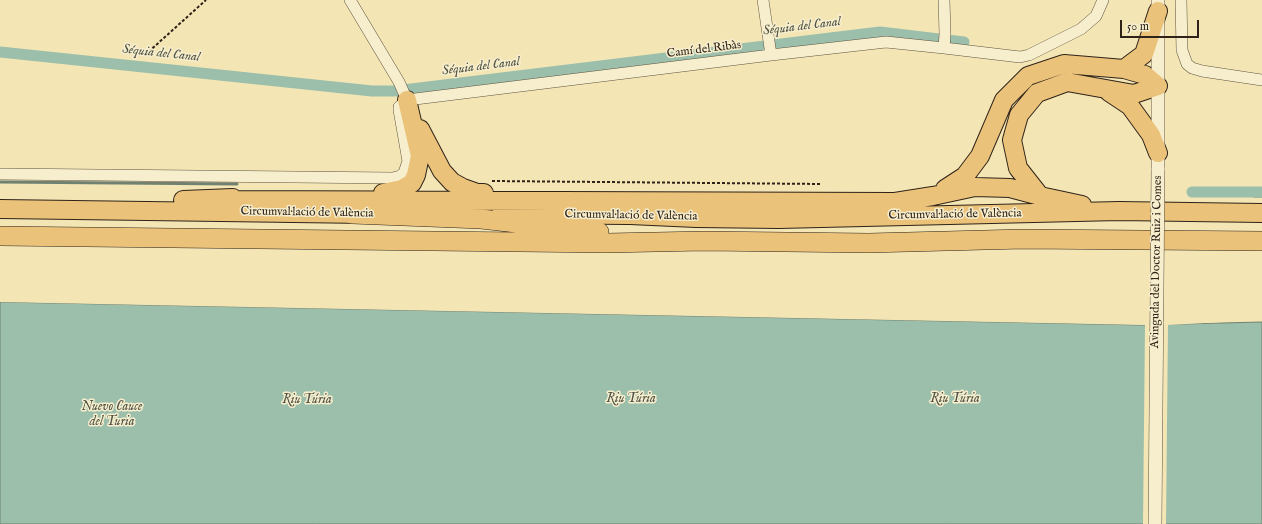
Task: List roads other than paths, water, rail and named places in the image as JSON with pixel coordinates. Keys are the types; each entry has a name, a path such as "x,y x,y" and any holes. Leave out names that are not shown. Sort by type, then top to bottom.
{"highway":[{"path":"1124,69 1144,54 1158,6"},
{"path":"933,196 965,176 980,156 1004,100 1028,76 1064,64 1124,69 1145,75 1158,86"},
{"path":"1040,196 1018,168 1012,140 1019,115 1037,93 1067,82 1134,94 1158,86"},
{"path":"1104,88 1130,106 1152,135 1158,161"},
{"path":"183,200 381,193 402,189 412,183 416,175 420,156 407,100"},
{"path":"407,100 425,139 442,170 452,182 463,188 477,193 596,200"},
{"path":"0,200 596,200 895,202 933,196 974,186 1010,188 1071,203 1119,211"},
{"name":"Circumval·lació de València","path":"0,209 352,214 630,215 696,218 779,219 1119,211 1262,213"},
{"path":"352,214 481,219 607,233 704,241"},
{"name":"Circumval·lació de València","path":"0,236 607,243 704,241 869,243 1024,239 1262,241"}],"street":[{"path":"0,174 393,178 400,176 404,173 408,161 399,106 407,100 399,82 350,0"},
{"path":"763,0 771,55"},
{"path":"944,0 944,48"},
{"name":"Camí del Ribàs","path":"407,100 886,42 1020,57 1029,55 1081,29 1096,16 1103,0"},
{"path":"1181,0 1182,50 1187,64 1192,68 1262,80"},
{"name":"Avinguda del Doctor Ruiz i Comes","path":"1155,524 1158,6"}],"water":[{"name":"Nuevo Cauce del Turia","path":"0,302 1142,325 1262,322 1262,524 0,524"}],"waterway":[{"name":"Séquia del Canal","path":"0,52 372,91 395,91 880,32 964,42"},
{"path":"0,182 237,184"},
{"path":"1192,192 1262,192"},
{"path":"1254,196 1262,196"}],"water label":[{"name":"Riu Túria","path":"631,399"},
{"name":"Riu Túria","path":"955,399"},
{"name":"Riu Túria","path":"307,400"}]}
